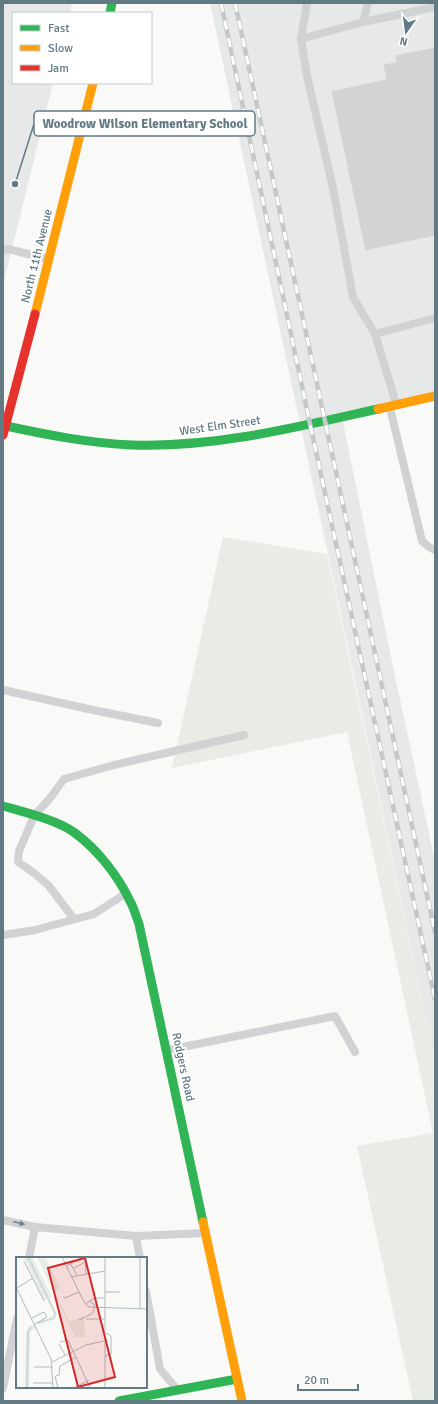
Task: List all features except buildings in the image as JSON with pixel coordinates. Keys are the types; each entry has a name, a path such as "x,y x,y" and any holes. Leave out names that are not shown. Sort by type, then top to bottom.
{"street":[{"name":"North 11th Avenue","path":"3,435 93,84"},
{"name":"West Elm Street","path":"6,426 48,436 81,441 151,445 176,444 228,439 325,421 435,396"},
{"name":"Rodgers Road","path":"3,806 49,820 74,832 95,851 118,878 139,924 242,1401"},
{"path":"120,1401 237,1379"}],"lane":[{"path":"307,3 301,38 307,76 333,188 353,297 375,334 393,405 422,541 435,550"},
{"path":"363,22 368,3"},
{"path":"301,38 426,6 435,7"},
{"path":"3,250 8,249 49,259"},
{"path":"375,334 435,318"},
{"path":"3,690 158,723"},
{"path":"74,919 49,886 18,862 19,851 34,816 52,797 64,779 114,765 244,735"},
{"path":"3,935 14,935 94,914 126,894"},
{"path":"167,1050 335,1016 355,1052"},
{"path":"3,1220 35,1227 136,1236 206,1233"},
{"path":"29,1257 35,1227"},
{"path":"136,1236 140,1257"},
{"path":"147,1302 150,1333 160,1369 178,1390"},
{"path":"3,1388 13,1359 16,1328"}],"shaded area":[{"path":"3,3 72,3 70,12 12,12 12,84 53,84 3,285"},
{"path":"210,3 435,3 435,394 342,417 392,662 435,861 435,1062 354,676"},
{"path":"223,537 327,554 435,1062 435,1401 413,1401 357,1146 433,1133 347,732 172,768"}],"railway":[{"path":"221,3 310,424 435,999"},
{"path":"235,3 435,932"}],"traffic: fast":[{"path":"110,12 112,3"},
{"path":"6,426 100,442 132,445 163,445 225,440 256,435 378,409"},
{"path":"3,806 50,820 68,828 75,833 92,847 107,864 120,882 134,909 139,924 203,1222"},
{"path":"119,1401 237,1379"}],"traffic: slow":[{"path":"35,314 93,84"},
{"path":"378,409 435,396"},
{"path":"203,1222 242,1401"}],"traffic: jam":[{"path":"3,435 35,314"}],"place":[{"name":"Woodrow Wilson Elementary School","path":"15,184"}]}
